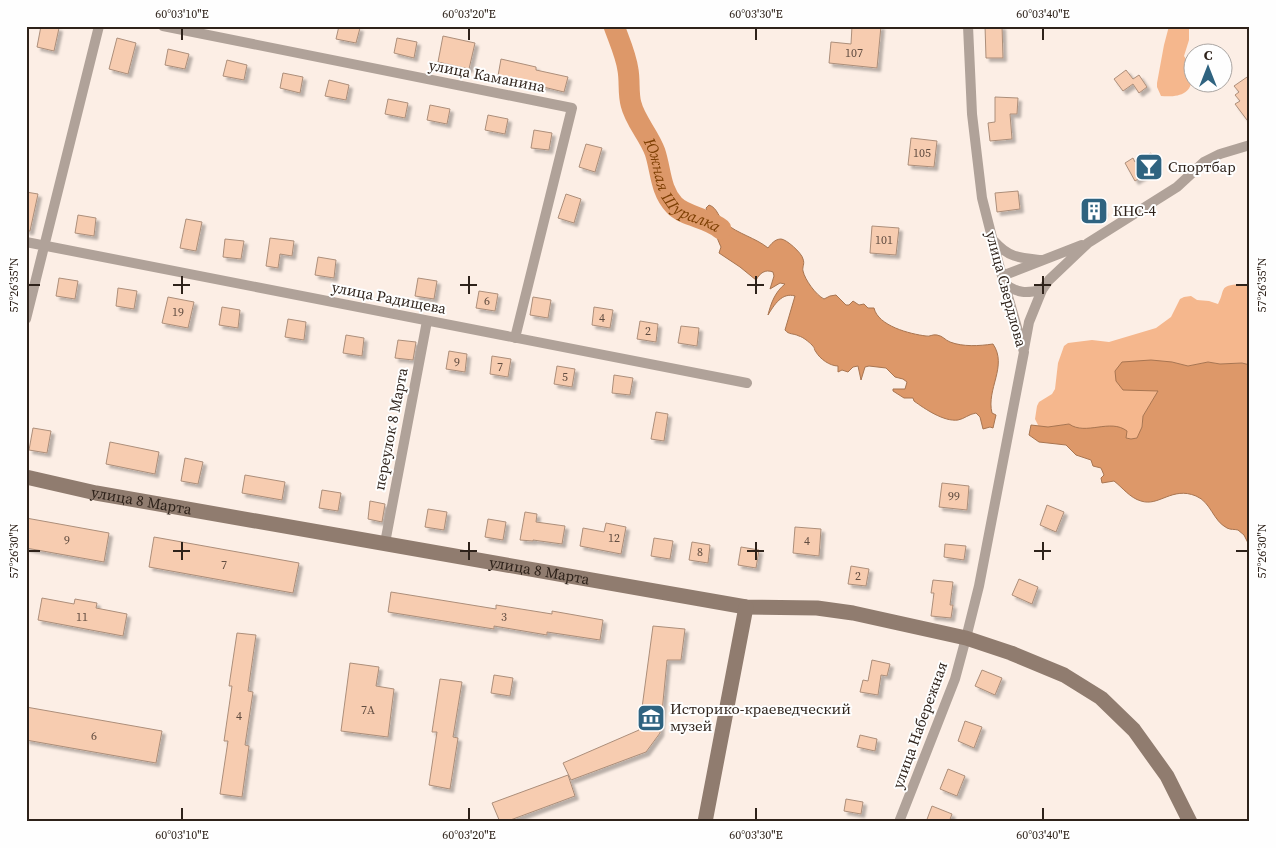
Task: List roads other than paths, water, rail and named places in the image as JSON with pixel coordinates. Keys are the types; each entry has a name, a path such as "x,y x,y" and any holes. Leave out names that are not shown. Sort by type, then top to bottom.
{"street":[{"path":"26,319 99,26"},
{"name":"улица Каманина","path":"163,26 572,108 515,338"},
{"name":"улица Свердлова","path":"966,638 979,586 1024,352 982,198 972,114 968,26"},
{"path":"1042,290 1026,293 1012,290 1003,280 1044,260 1088,243 1177,187 1210,158 1250,145"},
{"path":"992,238 1002,251 1016,258 1044,260"},
{"name":"улица Радищева","path":"26,242 746,383"},
{"path":"1024,352 1029,322 1042,290 1049,280 1088,243"},
{"name":"переулок 8 Марта","path":"385,543 427,321"},
{"name":"улица 8 Марта","path":"26,477 96,493 746,607 816,608 966,638 1011,653 1064,675 1101,698 1134,730 1168,776 1190,822"},
{"path":"705,822 746,607"},
{"name":"улица Набережная","path":"899,822 955,679 966,638"}],"waterway":[{"name":"Южная Шуралка","path":"614,26 627,64 630,100 633,110 655,152 661,180 669,199 684,212 721,229"}],"place":[{"name":"Спортбар","path":"1149,167"},
{"name":"КНС-4","path":"1094,211"},
{"name":"Историко-краеведческий музей","path":"651,718"}]}
